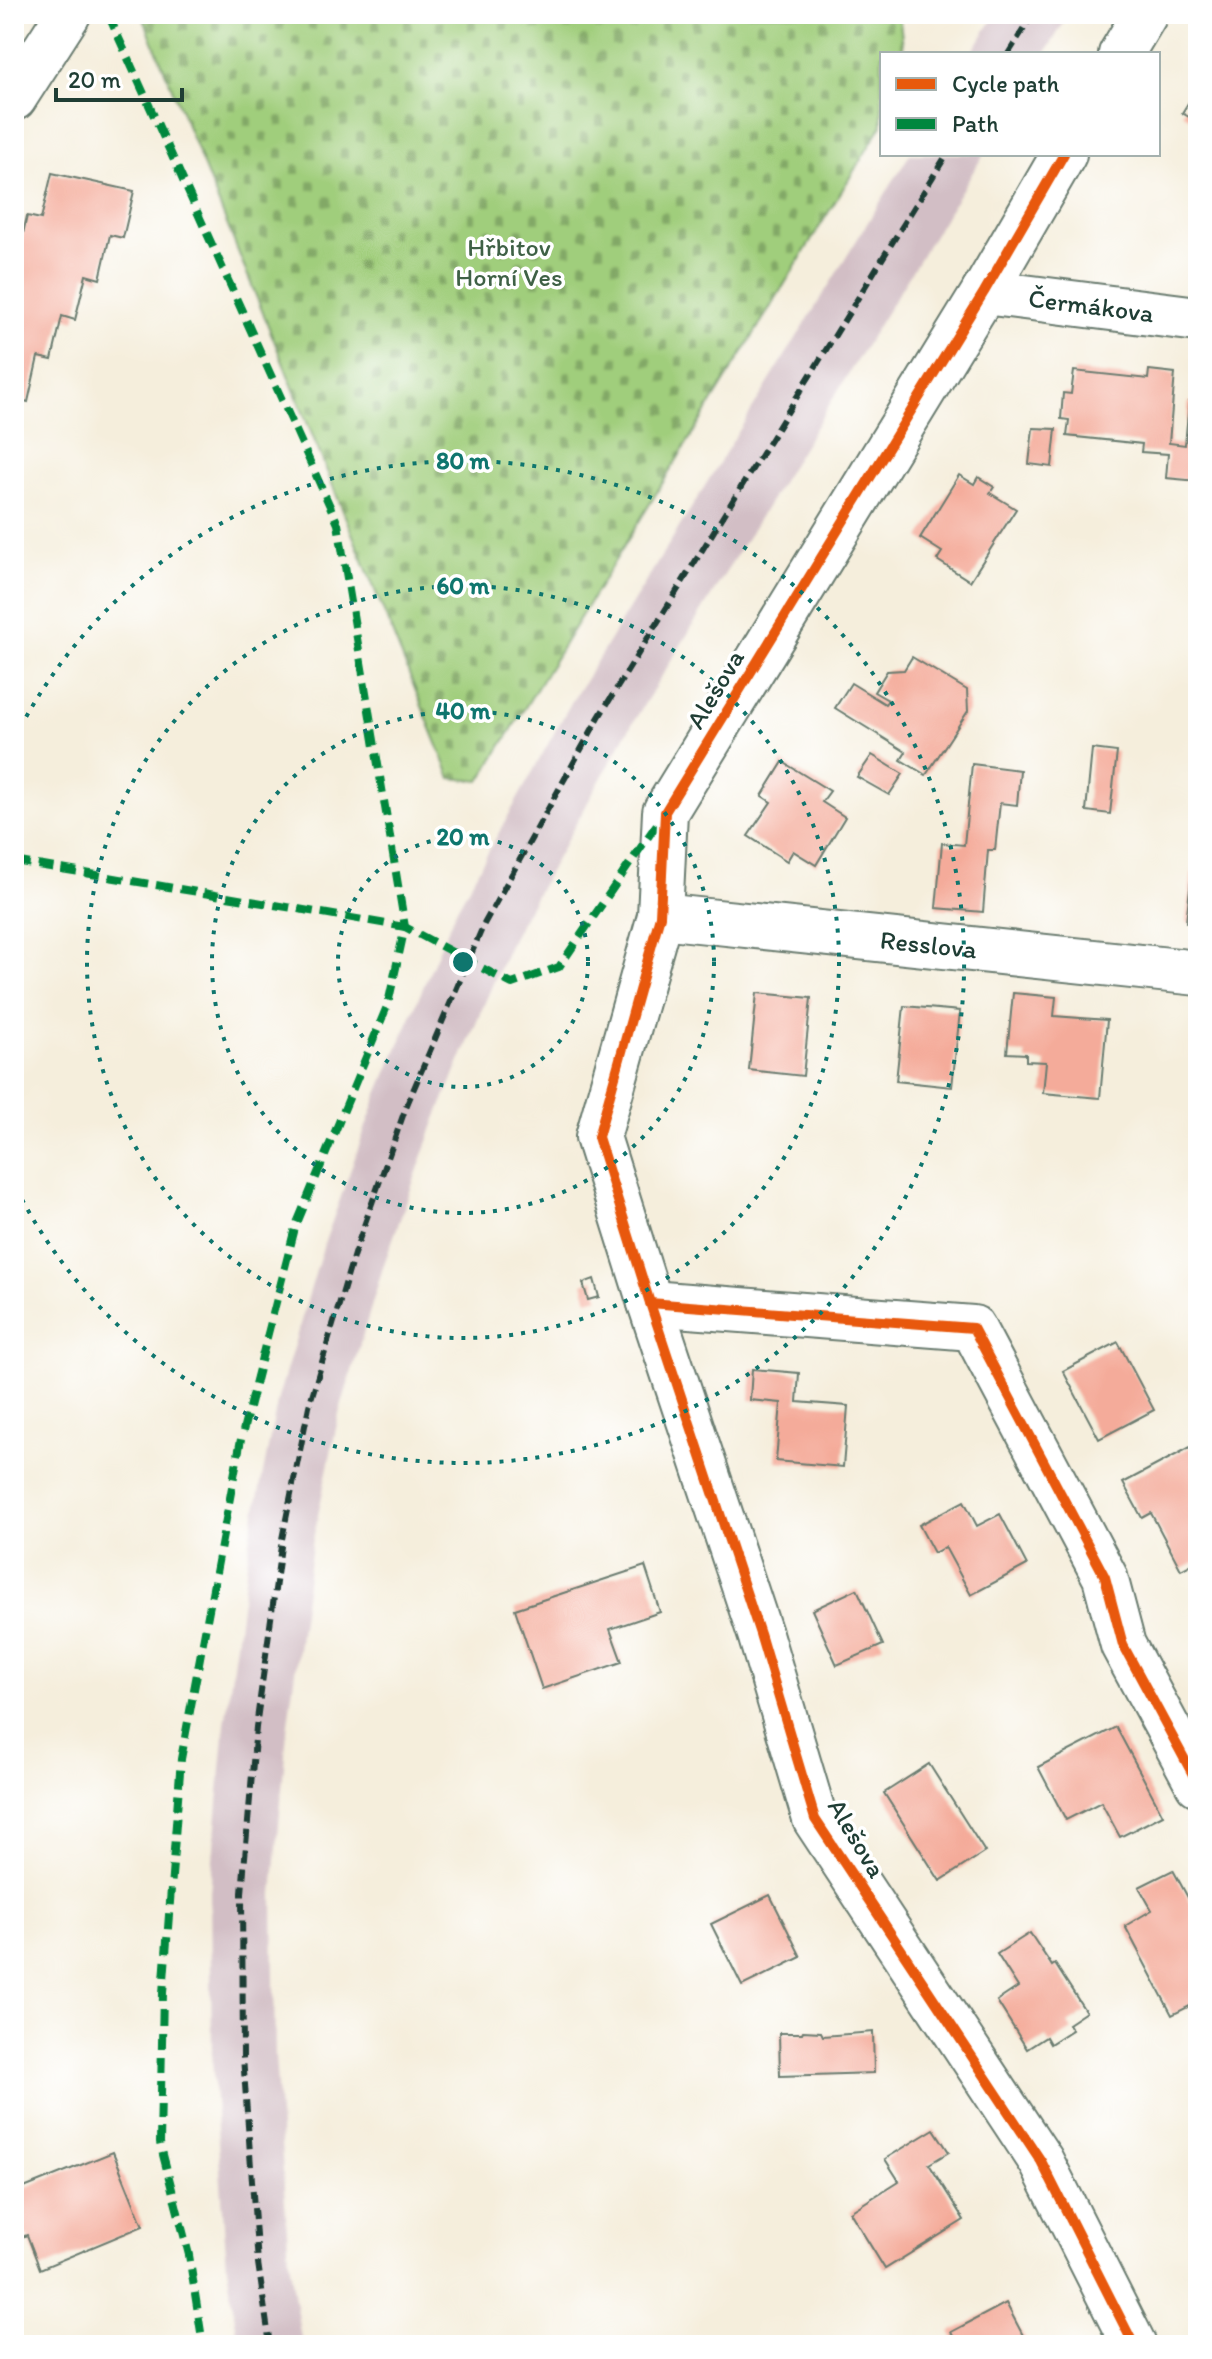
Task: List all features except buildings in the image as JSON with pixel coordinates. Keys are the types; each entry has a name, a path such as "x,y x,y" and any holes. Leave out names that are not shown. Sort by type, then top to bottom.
{"street":[{"path":"14,98 68,14"},
{"path":"1122,52 1145,14"},
{"name":"Alešova","path":"1063,156 984,292 665,812 660,916 598,1137 760,1634 815,1819 1041,2161 1134,2345"},
{"name":"Čermákova","path":"984,292 1198,319"},
{"name":"Resslova","path":"660,916 1198,973"},
{"path":"650,1303 973,1328 1105,1577 1123,1645 1198,1784"}],"shaded area":[{"path":"996,14 1069,14 1046,52 972,52"},
{"path":"909,156 983,156 626,734 512,938 436,1119 384,1264 339,1414 312,1544 287,1731 273,1894 275,2056 289,2260 302,2345 239,2345 227,2267 212,2058 210,1892 225,1724 251,1533 278,1398 324,1244 377,1096 456,910 572,701"}],"green space":[{"name":"Hřbitov Horní Ves","path":"142,14 899,14 904,52 880,52 880,128 480,781 451,778"}],"railway":[{"path":"1009,52 1033,14"},
{"path":"270,2345 258,2263 243,2057 242,1893 256,1727 282,1539 309,1406 354,1254 406,1107 484,924 599,717 946,156"}],"marked path":[{"path":"108,14 338,524 405,927 512,984 559,967 661,818"},
{"path":"14,861 405,927 388,1004 295,1228 241,1439 181,1759 163,1993 160,2143 189,2255 203,2345"}],"cycle path":[{"path":"1063,156 984,292 665,812 660,916 598,1137 760,1634 815,1819 1041,2161 1134,2345"},
{"path":"650,1303 973,1328 1105,1577 1123,1645 1198,1784"}]}
